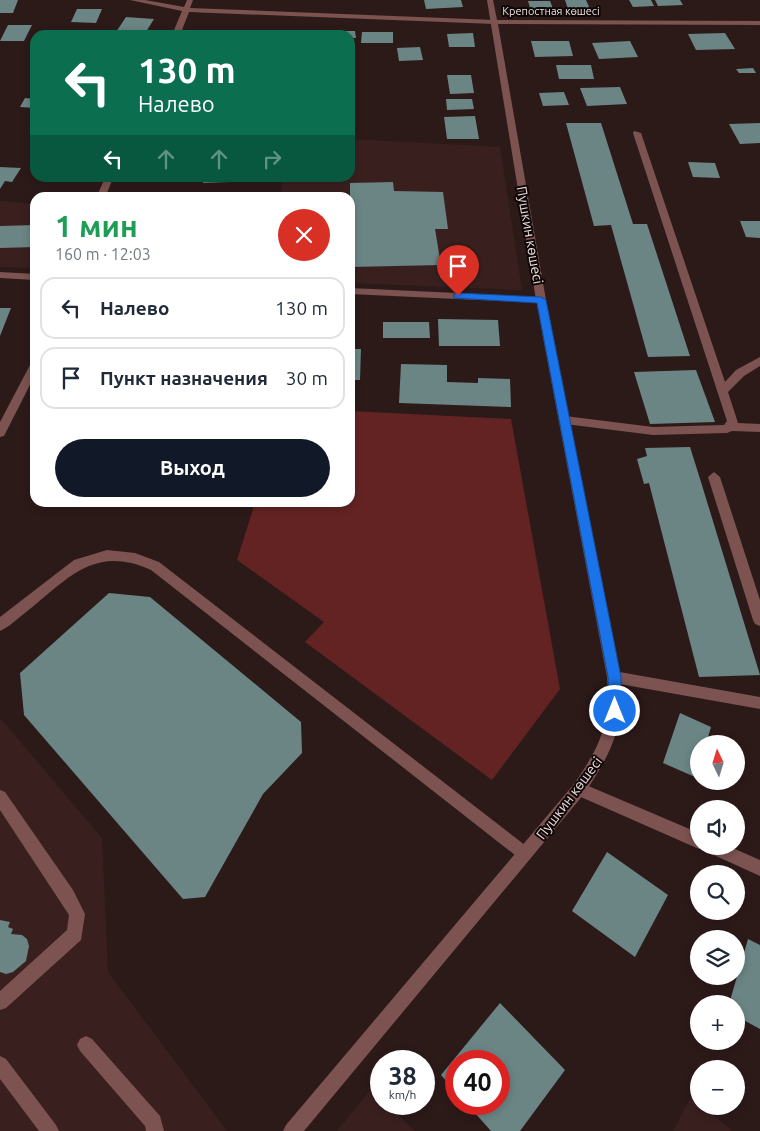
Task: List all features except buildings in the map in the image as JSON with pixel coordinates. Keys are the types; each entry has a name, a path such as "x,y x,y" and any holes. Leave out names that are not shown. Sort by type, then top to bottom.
{"street":[{"name":"Крепостная көшесі","path":"133,0 162,7 188,10 494,22 760,23"},
{"path":"178,30 188,10 190,0"},
{"name":"Пушкин көшесі","path":"299,1128 579,789 609,740 615,711 614,677 566,420 541,300 490,0"},
{"path":"637,133 732,418 730,427"},
{"path":"0,275 30,277"},
{"path":"355,291 541,300"},
{"path":"723,391 740,374 760,361"},
{"path":"0,433 30,375"},
{"path":"566,420 653,430 718,430 730,427 760,428"},
{"path":"714,477 760,620"},
{"path":"0,625 78,564 88,559 114,554 141,559 155,566 525,854"},
{"path":"614,677 760,703"},
{"path":"579,789 690,837"},
{"path":"0,797 67,896 77,914 75,934 0,1002"},
{"path":"730,855 760,868"},
{"path":"86,1045 154,1122 155,1131"},
{"path":"0,1065 50,1131"}],"shaded area":[{"path":"355,139 500,147 522,290 355,283 355,192 281,192 282,182 355,182"},
{"path":"0,201 30,204 30,268 0,267"},
{"path":"355,411 511,419 560,689 492,780 305,642 324,622 237,560 254,507 355,507"},
{"path":"0,718 102,838 108,972 227,1131 0,1131"},
{"path":"370,1090 370,1115 398,1115 415,1131 337,1131"},
{"path":"690,1099 690,1115 713,1115 732,1131 673,1131"}],"route":[{"path":"458,296 541,300 566,420 614,677 615,711"}]}
